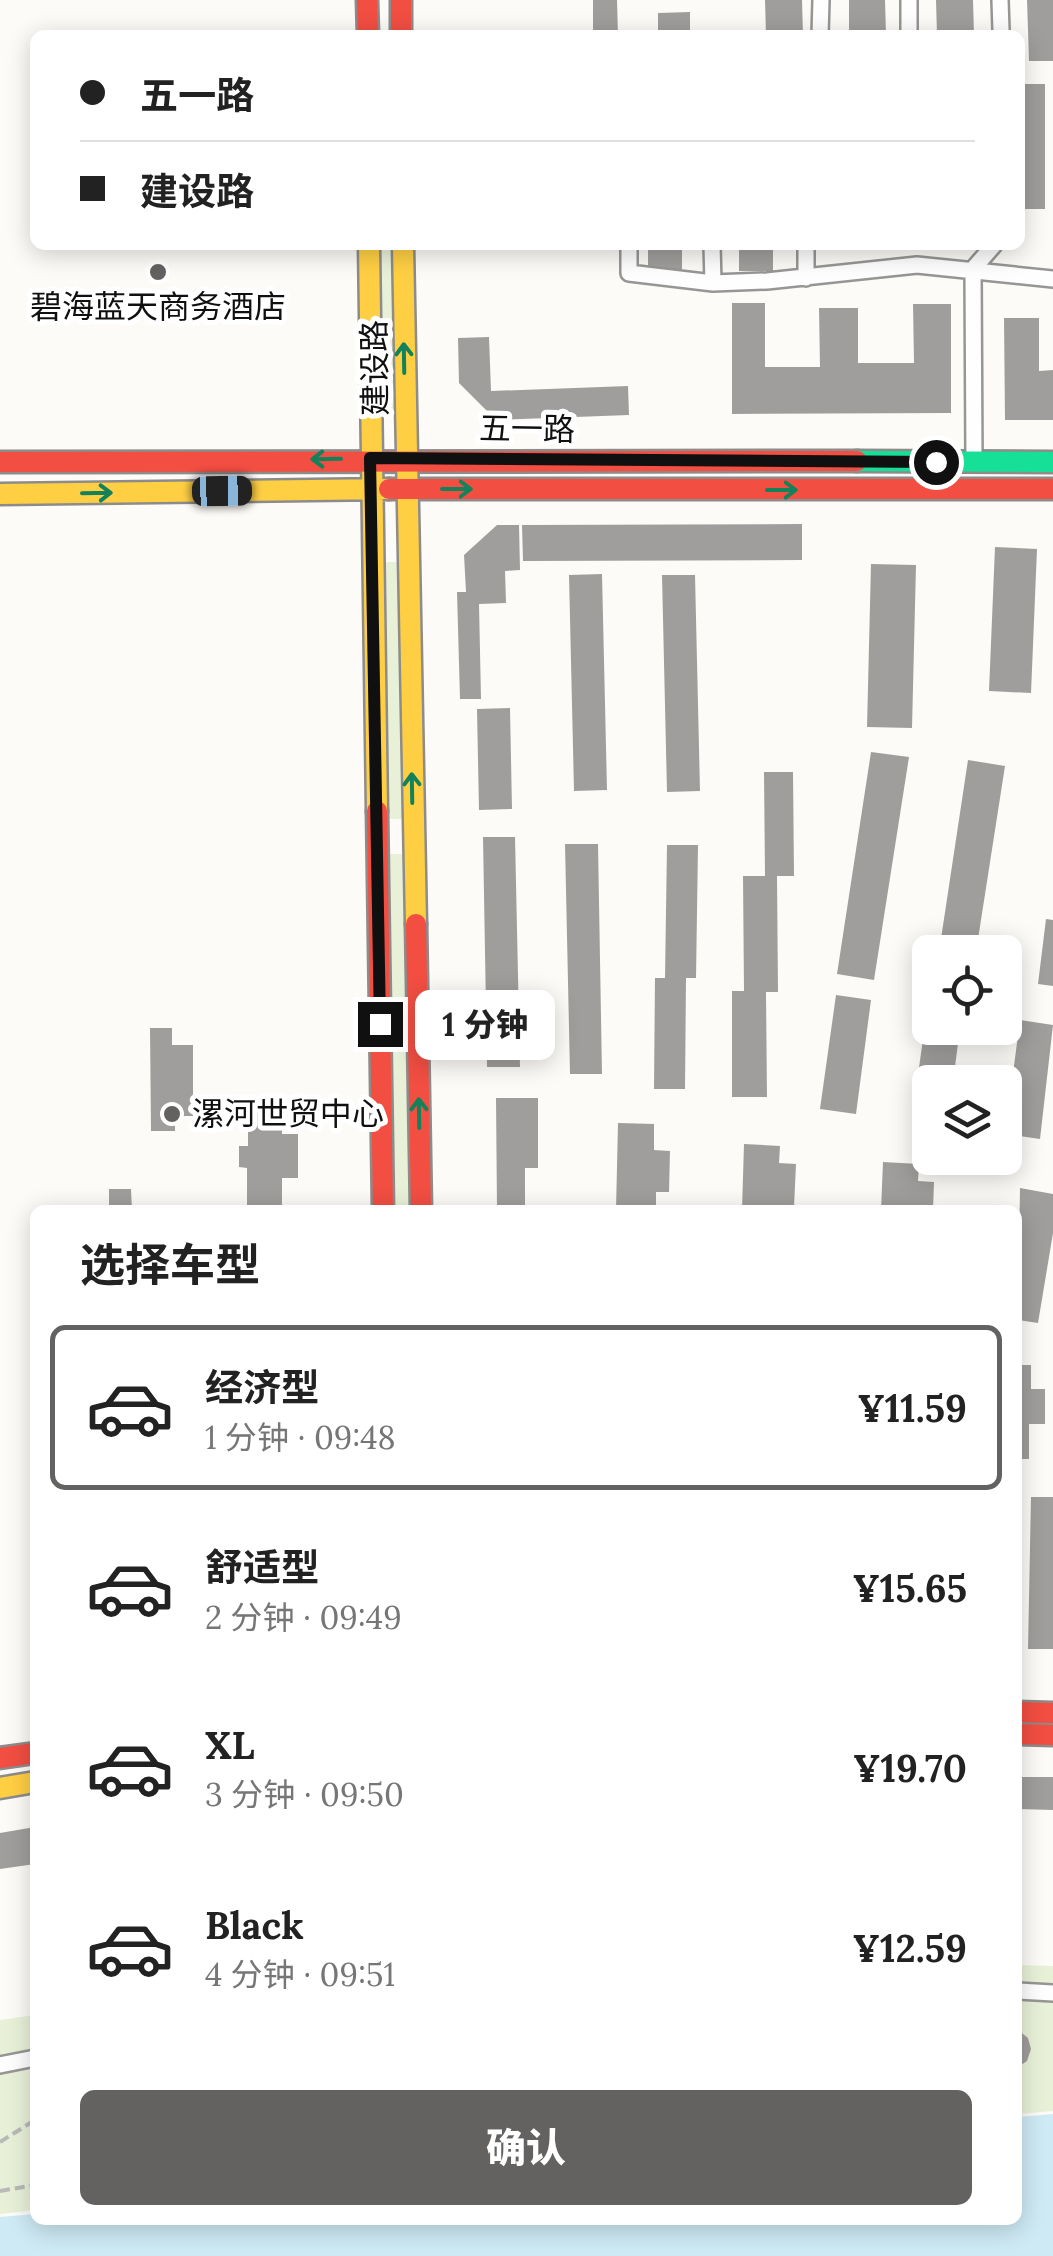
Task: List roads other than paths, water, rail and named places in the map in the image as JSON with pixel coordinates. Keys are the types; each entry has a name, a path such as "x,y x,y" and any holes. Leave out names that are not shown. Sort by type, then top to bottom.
{"street":[{"path":"367,0 368,30"},
{"path":"401,0 401,30"},
{"path":"820,0 820,30"},
{"path":"909,30 910,0"},
{"path":"1000,0 1001,30"},
{"name":"建设路","path":"369,250 383,1205"},
{"name":"建设路","path":"403,250 421,1205"},
{"path":"629,250 630,273 712,282 806,278 917,265 1053,280"},
{"path":"712,250 712,282"},
{"path":"806,250 806,278"},
{"path":"974,490 973,269 990,250"},
{"name":"五一路","path":"0,462 370,458 1053,462"},
{"name":"五一路","path":"0,494 406,488 1053,490"},
{"path":"377,838 413,836"},
{"path":"1022,1712 1053,1713"},
{"path":"1022,1734 1053,1734"},
{"path":"0,1758 30,1754"},
{"path":"0,1788 30,1783"},
{"path":"1022,1991 1053,1993"},
{"path":"0,2065 30,2059"}],"water":[{"path":"1053,2114 1053,2256 0,2256 0,2217 30,2214 30,2225 1022,2225 1022,2117"}],"place":[{"name":"碧海蓝天商务酒店","path":"158,272"},
{"name":"漯河世贸中心","path":"172,1114"}]}
